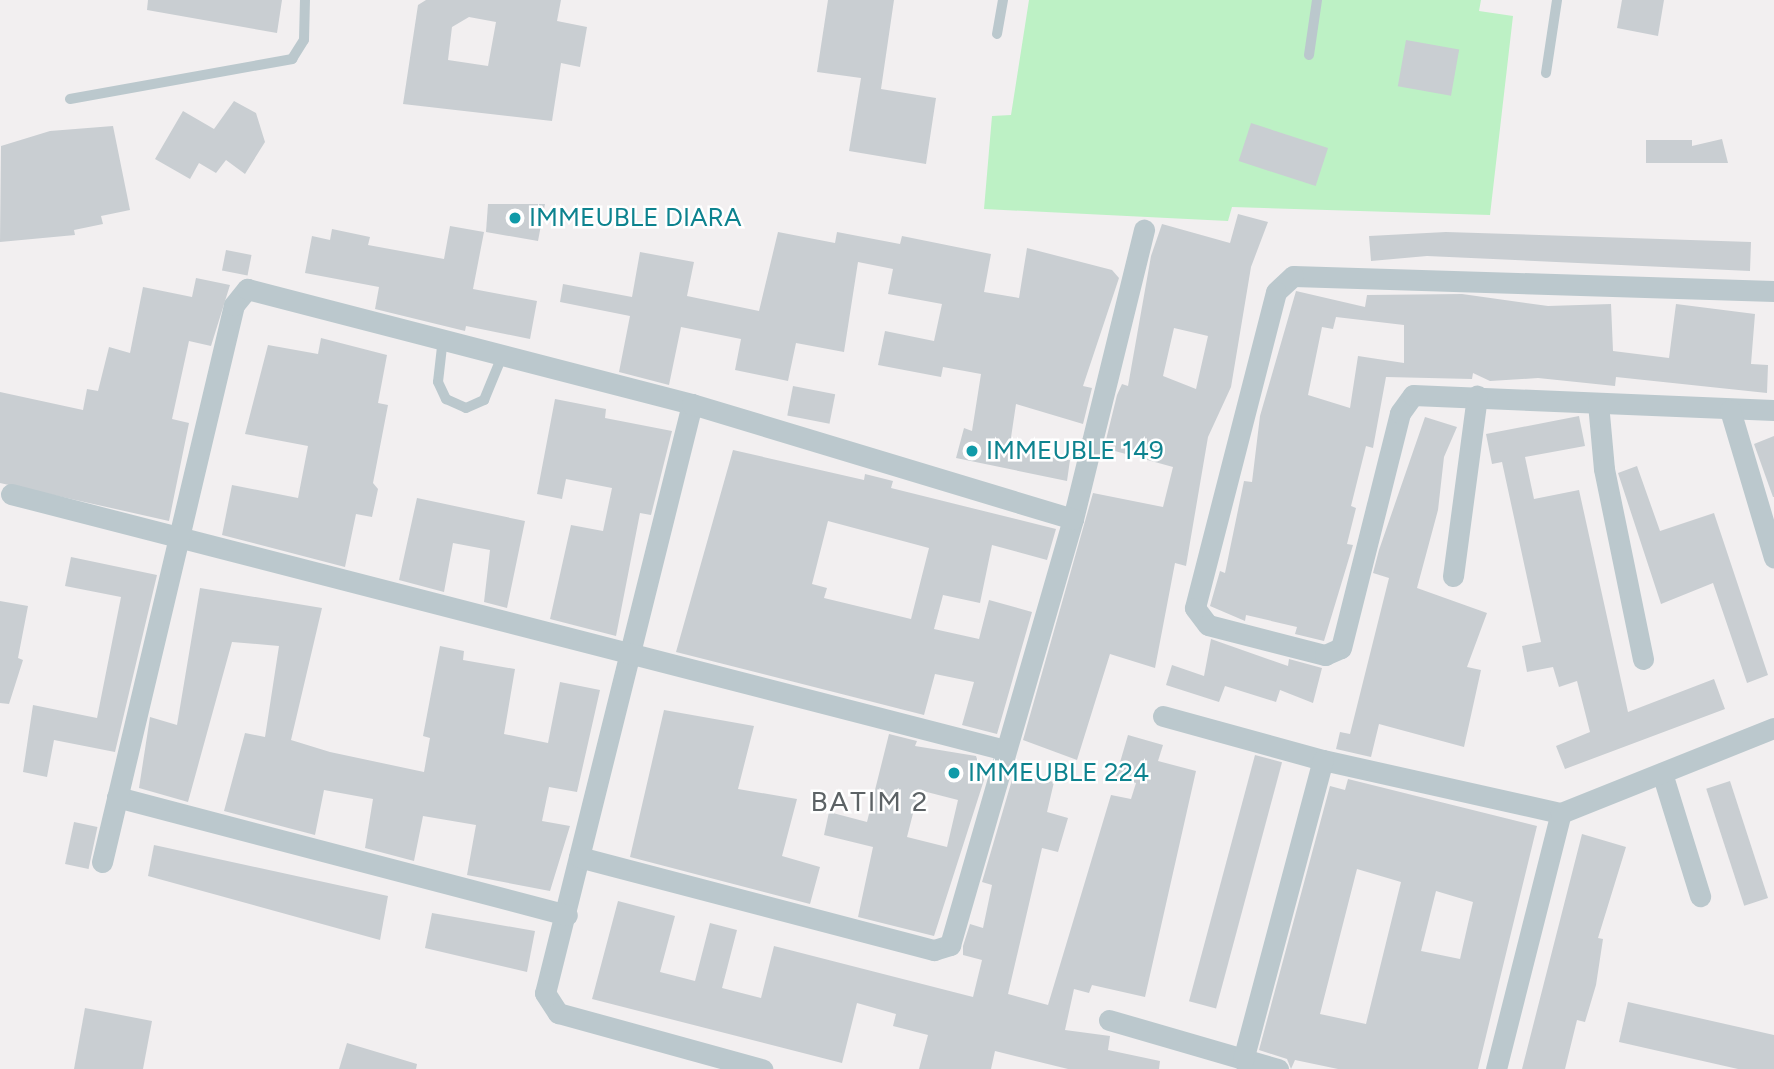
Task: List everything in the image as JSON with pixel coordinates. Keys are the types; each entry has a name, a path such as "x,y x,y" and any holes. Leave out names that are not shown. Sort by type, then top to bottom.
{"street":[{"path":"579,857 943,948 961,921 1004,750 1073,519 1144,230"},
{"path":"1774,290 1293,276 1276,292 1196,589 1199,618 1208,625 1335,653 1349,633 1400,413 1420,394 1774,410"},
{"path":"102,862 234,304 247,289 443,337 692,404 1073,519"},
{"path":"1453,576 1477,396"},
{"path":"1598,403 1604,469 1643,659"},
{"path":"692,404 545,993 558,1013 762,1069"},
{"path":"1730,410 1774,558"},
{"path":"11,494 627,657 1004,750"},
{"path":"1163,716 1323,760 1561,813 1774,728"},
{"path":"1243,1060 1323,760"},
{"path":"1662,773 1700,897"},
{"path":"117,797 566,915"},
{"path":"1496,1069 1561,813"},
{"path":"1109,1020 1278,1069"}],"lane":[{"path":"70,99 292,59 304,40 305,0"},
{"path":"997,34 1003,0"},
{"path":"1309,55 1317,0"},
{"path":"1546,73 1557,0"},
{"path":"443,337 438,382 446,399 466,408 484,400 503,354"}],"green space":[{"path":"1029,0 1481,0 1479,11 1513,16 1490,215 1232,207 1228,221 984,209 992,116 1011,115"}],"building":[{"path":"148,0 282,0 277,33 147,10"},
{"path":"426,0 561,0 557,21 587,27 580,67 561,63 552,121 403,104 418,5","holes":["469,17 496,22 488,66 448,60 452,27"]},
{"path":"828,0 894,0 881,89 936,98 926,164 849,151 861,78 817,72"},
{"path":"1622,0 1664,0 1658,36 1617,28"},
{"path":"1406,40 1459,49 1451,96 1398,86"},
{"path":"234,101 256,113 265,142 245,174 226,160 216,173 199,163 190,179 155,159 183,111 214,129"},
{"path":"1251,123 1328,148 1316,186 1239,161"},
{"path":"113,126 130,210 101,216 103,224 74,230 75,235 0,242 1,146 50,131"},
{"path":"1722,139 1728,163 1646,163 1646,140 1692,140 1692,146"},
{"name":"IMMEUBLE DIARA","path":"488,204 545,204 538,241 486,232"},
{"path":"1238,214 1268,222 1251,267 1231,387 1208,437 1186,566 1175,563 1155,668 1110,654 1077,760 1023,740 1093,493 1163,507 1173,467 1104,448 1117,395 1122,384 1128,386 1151,256 1162,224 1230,243","holes":["1174,328 1208,336 1196,389 1163,376"]},
{"path":"450,226 484,232 473,289 537,301 530,339 466,326 465,331 375,309 379,287 305,273 312,236 330,240 332,229 370,237 368,245 444,259"},
{"path":"778,232 835,243 837,232 900,244 902,236 991,254 984,292 1019,298 1027,248 1112,270 1119,278 1083,386 1092,388 1083,424 1016,404 1009,451 1070,460 1067,481 956,458 964,428 972,431 981,374 943,367 941,377 878,365 885,331 934,341 942,304 888,294 893,269 858,262 844,352 796,343 788,381 735,370 741,339 681,327 669,385 619,372 630,316 560,302 563,284 632,297 640,252 694,262 687,296 759,311"},
{"path":"1446,232 1751,242 1750,271 1427,256 1371,261 1369,236"},
{"path":"226,250 252,255 248,276 222,271"},
{"path":"196,278 230,285 211,346 189,341 172,419 189,423 169,521 0,483 0,392 83,410 87,389 98,391 109,347 130,353 143,287 192,297"},
{"path":"1296,291 1365,307 1367,295 1462,294 1548,306 1611,304 1613,351 1669,358 1676,304 1755,314 1751,364 1768,365 1767,393 1616,377 1615,386 1538,378 1490,381 1473,373 1472,379 1386,377 1373,448 1366,446 1351,506 1356,508 1347,544 1353,545 1324,641 1295,634 1297,627 1246,615 1245,621 1210,606 1220,571 1225,573 1244,481 1252,482 1260,416","holes":["1336,317 1404,325 1404,363 1358,356 1350,408 1308,395 1322,327 1333,329"]},
{"path":"321,338 387,355 378,403 388,405 373,483 378,489 372,517 356,514 345,567 222,535 232,485 298,498 308,446 245,434 268,345 318,354"},
{"path":"793,386 835,394 829,424 787,415"},
{"path":"555,399 606,409 605,418 672,431 651,515 640,513 616,636 550,619 571,525 603,531 612,488 566,479 562,499 537,494"},
{"path":"1579,416 1585,446 1525,457 1534,499 1579,490 1628,712 1714,679 1725,709 1565,769 1556,746 1590,732 1577,681 1559,687 1553,667 1527,672 1522,646 1541,642 1502,462 1492,464 1486,434"},
{"path":"1425,417 1457,427 1444,457 1438,510 1417,588 1487,613 1467,667 1481,670 1464,747 1379,724 1371,757 1336,749 1340,732 1350,734 1389,578 1373,573 1379,550"},
{"path":"1774,436 1774,497 1773,497 1754,444"},
{"path":"733,450 864,480 865,474 893,481 891,488 1056,529 1047,560 992,545 980,603 943,595 934,629 979,639 989,600 1032,612 997,734 962,725 974,682 935,674 924,715 676,652","holes":["828,521 929,548 911,619 824,598 827,588 812,584"]},
{"path":"1637,466 1660,531 1714,513 1768,675 1747,683 1713,583 1661,604 1618,473"},
{"path":"417,498 525,521 507,608 484,602 490,550 453,543 444,592 399,580"},
{"path":"71,557 157,575 115,752 54,740 47,777 23,772 33,705 97,718 121,597 65,586"},
{"path":"200,588 322,608 291,740 330,752 424,772 430,738 423,736 440,646 464,651 463,660 515,669 504,734 548,743 560,682 600,690 577,792 549,787 542,821 570,826 550,891 467,875 476,825 423,816 414,861 365,848 373,799 324,790 315,835 224,811 245,733 265,737 279,646 232,642 188,802 139,788 150,717 177,725"},
{"path":"0,601 28,606 18,658 23,660 9,704 0,703"},
{"path":"1211,639 1288,666 1289,659 1322,668 1313,703 1280,690 1276,702 1225,686 1219,702 1166,685 1172,665 1204,676"},
{"path":"664,710 754,726 738,789 797,799 782,856 820,867 810,904 630,857"},
{"path":"889,734 917,741 915,746 976,756 984,780 934,936 858,917 873,847 824,835 829,812 867,822","holes":["919,790 958,800 947,847 907,837"]},
{"path":"1128,735 1163,745 1158,761 1196,771 1145,997 1092,985 1089,993 1074,989 1065,1030 1110,1036 1108,1050 1160,1061 1159,1069 1068,1069 995,1051 991,1069 919,1069 928,1035 893,1026 896,1014 857,1003 842,1063 592,999 618,901 675,916 660,972 695,981 710,923 737,930 722,988 761,998 774,946 973,997 982,960 963,955 963,946 970,924 983,928 992,885 982,882 1014,773 1054,782 1047,812 1068,818 1058,852 1042,848 1008,994 1048,1005 1111,795 1131,799 1136,783 1116,776"},
{"path":"1255,755 1282,762 1216,1009 1189,1001"},
{"path":"1348,779 1537,826 1478,1069 1338,1069 1295,1060 1291,1069 1287,1059 1259,1050 1330,786 1345,790","holes":["1357,869 1401,882 1366,1024 1320,1014","1436,891 1473,902 1460,959 1421,951"]},
{"path":"1730,781 1768,898 1744,906 1706,789"},
{"path":"74,822 97,827 89,869 65,864"},
{"path":"1582,834 1626,847 1598,938 1603,939 1596,985 1585,1022 1577,1020 1565,1069 1522,1069"},
{"path":"154,845 388,896 380,940 148,876"},
{"path":"432,913 535,931 527,972 425,948"},
{"path":"1628,1002 1774,1035 1774,1069 1738,1069 1619,1042"},
{"path":"85,1008 152,1021 143,1069 74,1069"},
{"path":"347,1043 417,1064 416,1069 339,1069"}],"place":[{"name":"IMMEUBLE DIARA","path":"515,218"},
{"name":"IMMEUBLE 149","path":"972,451"},
{"name":"IMMEUBLE 224","path":"954,773"}],"district":[{"name":"BATIM 2","path":"870,801"}]}
